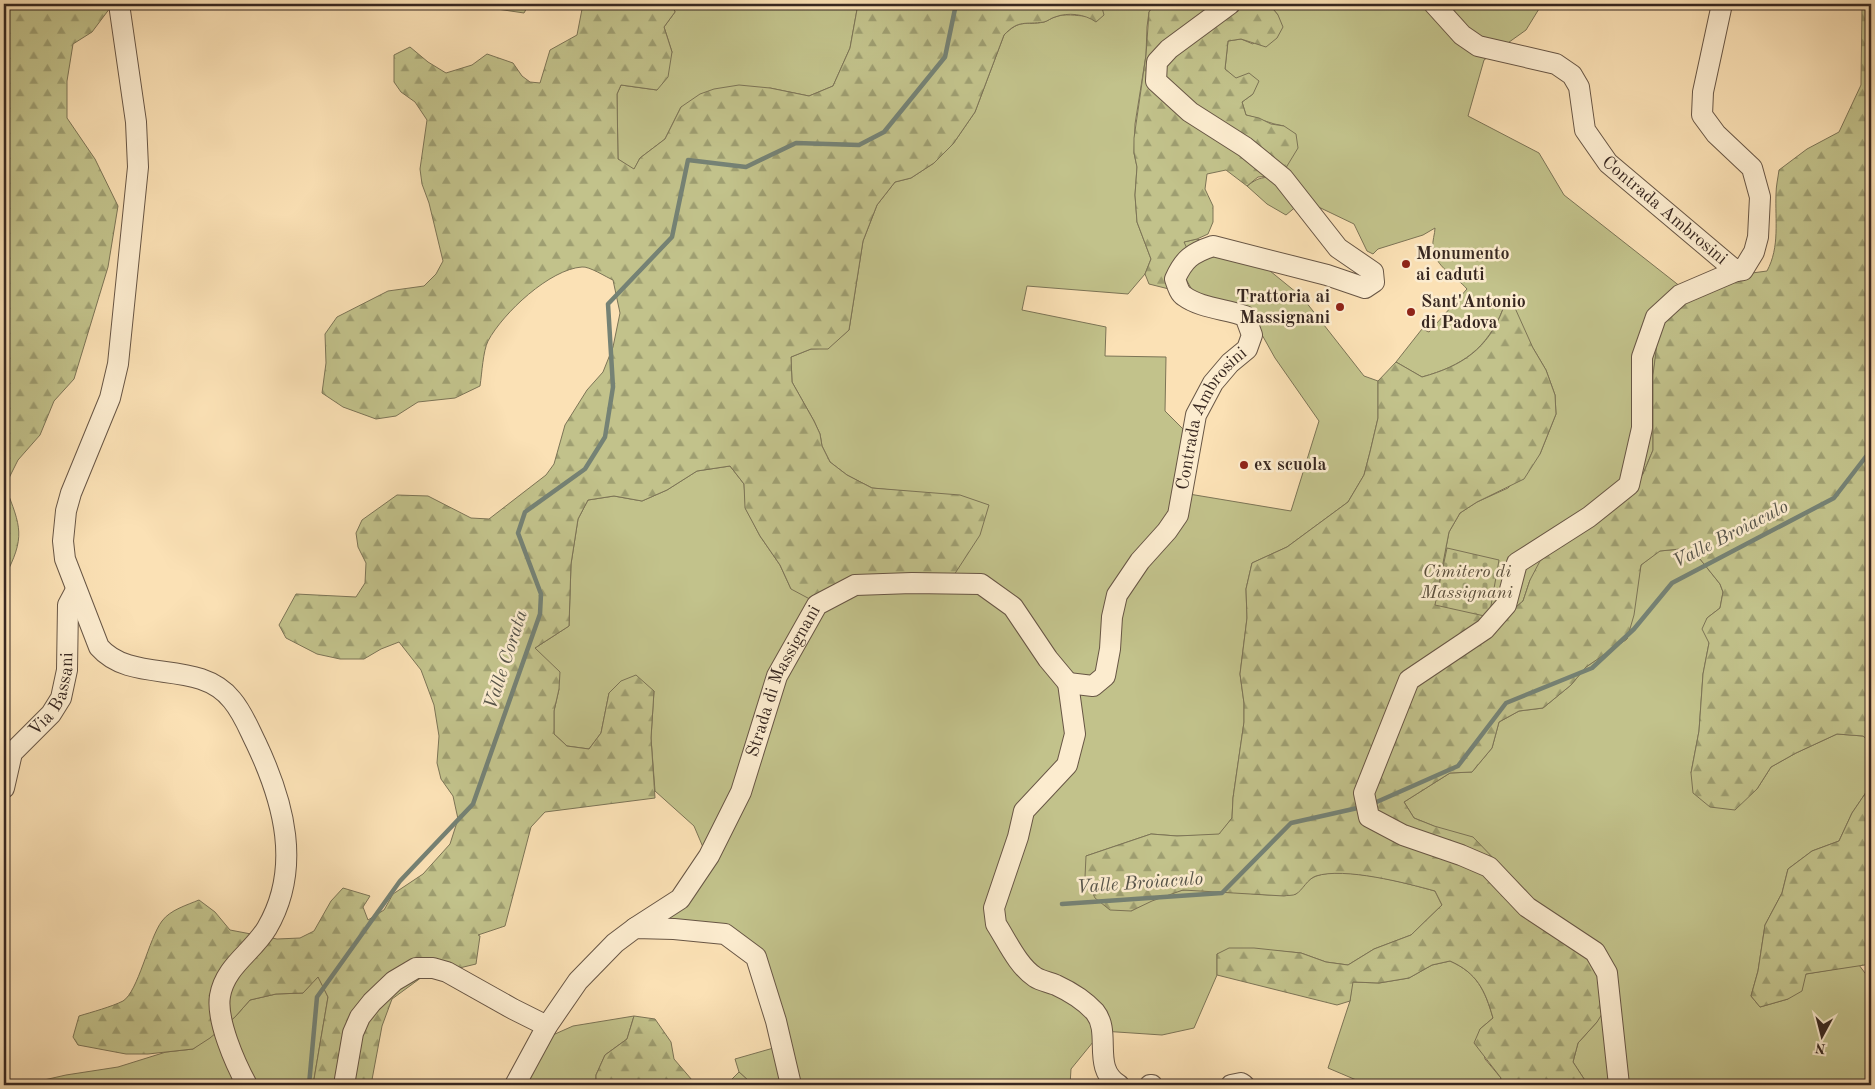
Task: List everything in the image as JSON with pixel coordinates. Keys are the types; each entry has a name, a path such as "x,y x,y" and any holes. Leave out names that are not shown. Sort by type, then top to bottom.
{"street":[{"path":"119,4 136,122 138,168 119,355 114,385 105,412 71,493 64,527 65,559 95,638 107,657 122,664 196,678 215,684 227,693 240,712 256,745 280,803 286,842 286,866 276,910 258,941 234,966 224,984 220,1004 220,1016 247,1085"},
{"name":"Contrada Ambrosini","path":"1068,683 1093,686 1105,676 1110,649 1112,617 1117,595 1140,561 1167,531 1178,515 1196,415 1213,383 1230,363 1247,349 1252,335 1245,316 1228,310 1202,305 1182,296 1175,279 1181,265 1196,252 1213,246 1327,275 1365,288 1374,282 1372,272 1338,248 1283,178 1245,147 1190,112 1156,81 1157,62 1230,4"},
{"name":"Contrada Ambrosini","path":"1434,4 1462,35 1478,46 1556,64 1572,75 1579,86 1585,130 1608,163 1736,271 1743,270 1754,252 1758,237 1760,197 1752,168 1716,134 1702,114 1703,92 1722,4"},
{"path":"1619,1085 1607,973 1595,952 1527,907 1488,867 1461,855 1403,835 1369,817 1364,793 1409,680 1485,629 1506,604 1517,563 1589,517 1629,484 1642,428 1642,357 1656,317 1680,295 1736,271"},
{"name":"Strada di Massignani","path":"515,1085 547,1026 578,981 615,943 680,899 709,856 740,792 777,676 816,605 855,586 912,583 981,584 1013,607 1048,659 1068,683"},
{"name":"Via Bassani","path":"4,788 12,753 51,714 61,698 67,670 68,605 76,590"},
{"path":"1068,683 1075,734 1066,765 1024,812 1018,837 994,908 996,924 1026,969 1036,978 1058,986 1081,1000 1095,1012 1100,1021 1105,1071 1119,1085"},
{"path":"635,928 674,929 726,934 756,957 776,1021 791,1085"},
{"path":"344,1085 351,1039 360,1018 372,1002 394,981 416,968 433,968 447,972 547,1026"},
{"path":"1231,1085 1241,1083 1244,1085"}],"green space":[{"path":"4,4 113,4 92,32 73,44 67,81 67,118 95,159 118,206 108,267 74,379 54,401 40,435 18,460 5,486 15,512 19,532 16,552 4,578"},
{"path":"488,4 529,4 524,13 497,9"},
{"path":"583,4 672,4 675,12 664,27 672,52 668,77 657,90 621,85 617,94 618,159 634,169 640,158 665,139 681,107 700,94 714,89 739,85 770,88 809,96 833,86 850,48 858,4 1101,4 1104,15 1096,22 1082,16 1060,15 1044,22 1018,25 1004,35 975,112 953,144 934,163 911,178 895,182 877,205 863,241 849,330 828,349 811,349 791,357 792,382 814,421 820,434 822,446 830,462 847,475 872,488 960,495 989,505 980,535 954,575 864,589 819,604 791,589 780,565 760,536 745,508 744,484 730,466 697,471 667,490 642,501 614,496 588,500 578,519 571,564 569,626 535,648 560,672 559,689 554,711 554,734 567,746 589,749 601,733 609,693 621,681 636,675 654,691 651,738 655,798 545,812 531,827 505,926 478,935 480,936 476,964 422,977 392,999 382,1026 371,1085 313,1085 328,997 318,977 303,993 276,994 250,1000 235,1017 210,1038 193,1049 148,1054 126,1054 78,1045 73,1037 79,1016 123,1001 128,996 139,976 157,929 165,917 174,911 199,900 215,912 230,930 277,939 300,938 314,931 331,901 343,888 370,896 363,907 368,920 384,910 393,894 423,874 450,844 458,819 453,796 441,779 437,763 439,736 434,705 421,670 399,642 381,649 364,659 340,659 317,654 286,638 279,625 296,594 356,597 365,583 366,563 358,547 356,533 362,520 397,495 428,496 471,518 489,519 546,475 554,464 565,425 587,390 603,372 613,347 620,313 613,280 585,267 556,275 529,294 495,330 486,345 480,386 455,398 418,402 396,416 376,419 343,407 322,393 326,363 325,334 337,317 388,291 424,286 436,274 443,261 429,203 422,184 420,169 427,120 415,102 401,92 394,82 394,55 410,47 428,62 446,73 472,65 487,54 513,63 522,76 530,82 540,83 550,50 577,35"},
{"path":"672,4 858,4 850,48 833,86 809,96 770,88 681,107 665,139 640,158 634,170 618,159 617,94 621,85 657,90 672,52 664,27 675,12"},
{"path":"1100,4 1155,4 1149,12 1146,55 1135,124 1134,153 1137,167 1135,195 1137,222 1151,259 1145,274 1128,294 1027,286 1022,310 1106,327 1105,356 1166,357 1165,411 1197,443 1183,493 1291,511 1319,421 1275,358 1247,308 1195,295 1183,274 1184,242 1197,239 1259,262 1302,297 1364,376 1378,381 1378,418 1364,475 1348,502 1287,547 1252,563 1246,589 1247,618 1240,674 1244,703 1244,722 1232,818 1219,835 1177,836 1151,834 1086,856 1131,911 1164,895 1185,890 1199,889 1268,895 1296,894 1313,877 1328,873 1358,874 1435,891 1442,905 1411,935 1374,949 1348,965 1326,962 1301,953 1279,951 1217,954 1217,975 1194,1028 1162,1035 1102,1031 1071,1069 1070,1085 751,1085 739,1072 735,1059 784,1045 763,957 664,921 711,866 694,826 655,791 651,738 654,691 609,693 601,733 589,749 567,746 554,734 554,711 559,689 545,659 535,648 569,626 571,564 578,519 588,500 614,496 642,501 667,490 697,471 730,466 744,484 746,509 760,536 780,565 791,589 912,492 872,488 847,475 830,462 822,446 820,434 814,421 792,382 791,357 811,349 828,348 849,330 863,241 877,205 895,182 911,178 934,163 953,144 975,112 1004,35 1019,24 1044,22 1063,15 1087,16"},
{"path":"1155,4 1269,4 1278,15 1283,27 1277,38 1266,47 1241,39 1228,41 1225,69 1236,78 1249,73 1259,81 1253,94 1242,102 1246,115 1259,118 1271,124 1284,126 1296,134 1298,148 1284,171 1272,176 1258,177 1247,186 1226,170 1207,174 1205,189 1213,206 1213,222 1208,234 1184,242 1192,259 1169,289 1149,284 1145,274 1151,259 1137,222 1135,195 1137,167 1134,153 1134,138 1146,55 1149,12"},
{"path":"1269,4 1542,4 1526,30 1484,60 1468,116 1539,153 1564,195 1681,287 1656,355 1653,375 1653,450 1643,474 1629,492 1530,580 1523,601 1509,613 1451,608 1437,594 1449,532 1460,513 1477,502 1508,488 1540,454 1556,414 1555,395 1546,370 1533,348 1503,309 1497,323 1481,345 1472,354 1449,367 1422,377 1396,362 1422,329 1429,332 1467,289 1446,271 1437,260 1433,245 1435,228 1423,235 1378,249 1373,254 1367,251 1354,224 1304,200 1286,215 1267,204 1247,186 1262,178 1280,173 1285,168 1289,156 1284,126 1246,115 1242,102 1253,94 1225,69 1228,41 1241,39 1253,44 1278,15"},
{"path":"1862,4 1871,4 1871,743 1863,736 1837,734 1796,753 1771,767 1757,789 1735,810 1710,807 1693,793 1691,773 1699,731 1703,674 1709,643 1702,629 1707,618 1720,608 1723,592 1720,584 1700,559 1680,549 1660,551 1641,565 1634,615 1627,639 1586,667 1571,685 1543,708 1519,711 1499,722 1492,748 1472,772 1450,773 1404,802 1414,818 1473,837 1499,864 1511,886 1599,946 1612,998 1597,1022 1578,1043 1573,1062 1588,1085 1500,1085 1501,1078 1474,1043 1480,1029 1493,1018 1487,999 1473,977 1450,961 1432,965 1409,978 1379,983 1353,982 1350,1001 1337,1005 1217,975 1217,954 1229,948 1254,948 1301,953 1326,962 1348,965 1374,949 1411,935 1442,905 1435,891 1375,877 1342,873 1316,876 1295,895 1183,890 1131,911 1110,910 1095,898 1085,877 1086,856 1151,834 1177,836 1219,834 1232,818 1244,722 1244,703 1240,674 1247,618 1246,589 1252,563 1287,547 1348,502 1364,475 1370,452 1378,418 1378,381 1396,362 1422,377 1436,373 1472,354 1490,335 1503,309 1515,308 1533,348 1546,370 1555,395 1556,414 1540,454 1524,479 1477,502 1460,513 1449,532 1437,594 1451,608 1509,613 1523,601 1530,580 1540,561 1629,492 1643,474 1653,450 1653,375 1658,335 1669,303 1752,273 1767,271 1774,252 1776,191 1779,170 1807,149 1839,132 1861,85"},
{"name":"Cimitero di Massignani","path":"1447,548 1499,560 1489,617 1435,605"},
{"path":"1680,549 1700,559 1720,584 1723,592 1720,608 1707,618 1709,643 1703,674 1699,731 1691,773 1757,789 1771,767 1837,734 1863,736 1871,743 1871,785 1852,813 1839,841 1812,851 1788,869 1782,893 1765,925 1758,971 1751,996 1760,1007 1788,999 1806,974 1859,965 1871,981 1871,1085 1588,1085 1573,1062 1578,1043 1597,1022 1562,934 1434,826 1414,818 1404,802 1450,773 1472,772 1492,748 1499,722 1519,711 1543,708 1571,685 1586,667 1627,639 1641,565 1659,551"},
{"path":"1871,785 1871,964 1806,974 1802,991 1788,999 1760,1007 1751,996 1758,971 1765,925 1782,893 1788,869 1812,851 1839,841 1852,813"},
{"path":"1450,961 1473,977 1487,999 1493,1018 1480,1029 1485,1059 1501,1078 1500,1085 1368,1085 1328,1068 1350,1001 1352,982 1379,983 1409,978 1432,965"},
{"path":"318,976 328,997 313,1085 22,1085 66,1075 118,1067 166,1052 193,1049 235,1017 250,1000 276,994 303,993"},
{"path":"634,1016 627,1039 605,1055 596,1075 596,1085 521,1085 546,1038 573,1026"},
{"path":"634,1016 655,1019 671,1042 674,1059 692,1080 705,1085 596,1085 596,1075 605,1055 627,1039"},
{"path":"739,1072 751,1085 726,1085"}],"waterway":[{"name":"Valle Corata","path":"309,1085 317,997 400,881 473,804 540,614 541,594 518,533 525,512 585,469 605,437 613,387 608,304 672,237 688,160 746,167 796,143 859,145 884,132 945,57 956,4"},
{"name":"Valle Broiaculo","path":"1372,804 1458,766 1506,703 1592,668 1634,629 1672,583 1834,498 1871,450"},
{"name":"Valle Broiaculo","path":"1062,904 1222,893 1291,823 1362,807"}],"place":[{"name":"Monumento ai caduti","path":"1406,264"},
{"name":"Trattoria ai Massignani","path":"1340,307"},
{"name":"Sant'Antonio di Padova","path":"1411,312"},
{"name":"ex scuola","path":"1244,465"}]}
